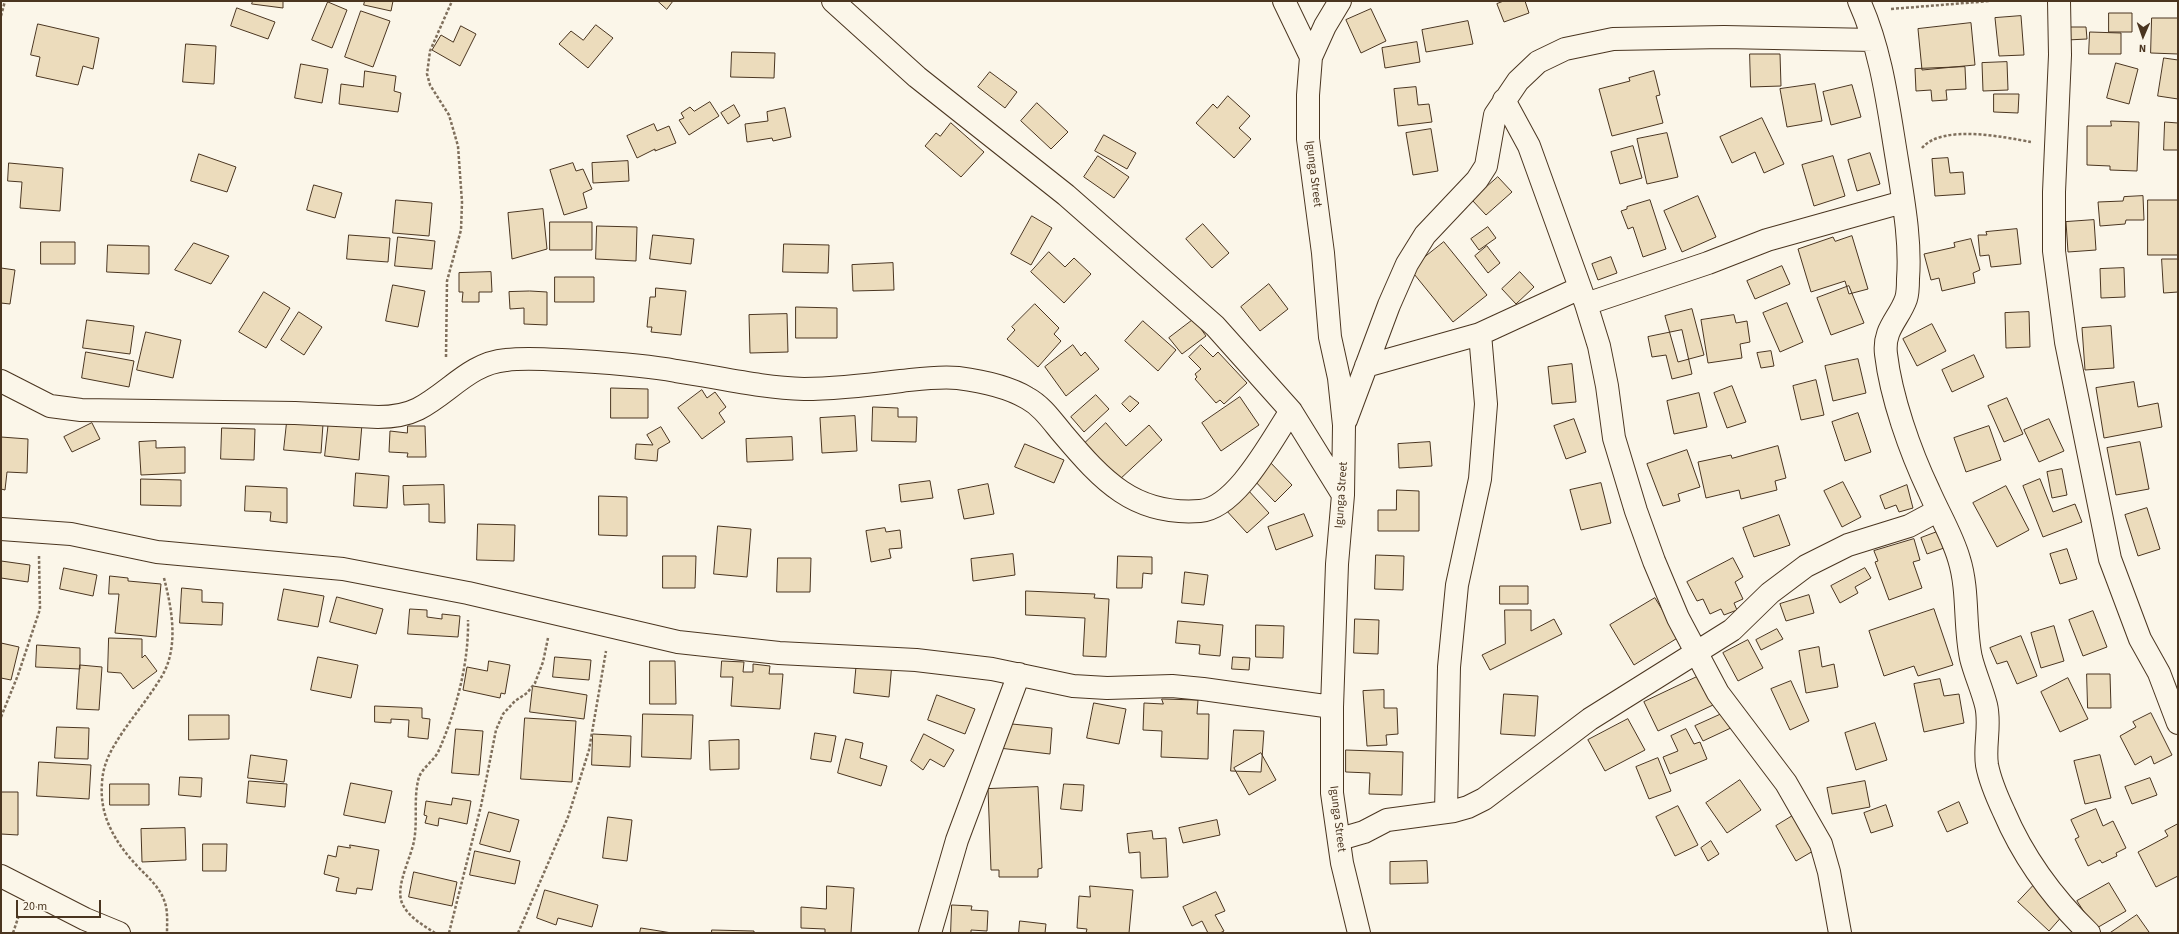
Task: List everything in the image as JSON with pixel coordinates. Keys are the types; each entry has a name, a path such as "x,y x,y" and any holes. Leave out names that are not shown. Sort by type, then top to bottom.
{"street":[{"path":"833,1 917,77 1066,195 1164,279 1215,326 1291,411 1343,495"},
{"name":"Igunga Street","path":"1284,1 1311,58"},
{"name":"Igunga Street","path":"1340,1 1325,26 1311,58 1308,95 1308,138 1323,253 1330,337 1339,378 1344,425 1343,495 1337,564 1332,707 1332,793 1340,839 1342,863 1359,933"},
{"path":"2059,1 2060,55 2054,192 2054,251 2066,342 2110,558 2140,639 2169,675 2178,723"},
{"path":"1862,6 1882,67 1900,180 1908,251 1908,287 1906,299 1889,330 1886,351 1889,374 1907,437 1937,510 1949,530 1961,563 1971,657 1987,708 1987,759 1991,779 2014,835 2027,859 2066,911 2089,933"},
{"path":"1344,425 1389,304 1407,264 1425,235 1477,180 1486,166 1495,115 1518,81 1538,62 1565,49 1613,39 1724,38 1874,40"},
{"path":"1504,100 1529,146 1583,296 1599,346 1607,386 1614,438 1636,511 1675,611 1696,654 1718,693 1796,798 1821,844 1840,933"},
{"path":"1366,366 1480,334 1583,296 1708,263 1766,240 1903,202"},
{"path":"1446,812 1449,667 1457,585 1480,479 1486,404 1480,334"},
{"path":"1,381 50,406 81,410 296,413 390,417 417,410 474,369 487,364 506,360 524,359 630,364 738,382 803,389 855,386 926,378 956,378 1005,388 1028,398 1042,408 1093,469 1120,492 1139,503 1174,510 1199,511 1218,506 1233,492 1250,472 1291,411"},
{"path":"1340,839 1364,832 1393,818 1446,812 1468,807 1484,799 1585,723 1629,693 1696,654 1732,630 1770,593 1806,566 1855,542 1909,526 1937,510"},
{"path":"1,529 71,534 157,552 343,570 468,593 678,642 793,654 916,660 1019,674 1073,686 1195,688 1332,707"},
{"path":"930,933 957,840 1019,674"},
{"path":"1,876 85,919 119,933"}],"path":[{"path":"1,16 5,1"},
{"path":"446,390 447,281 450,267 458,247 461,230 462,202 458,146 449,115 430,85 427,74 430,51 452,1"},
{"path":"1862,6 1990,1"},
{"path":"1900,180 1925,145 1932,140 1944,137 1973,135 1992,136 2056,146"},
{"path":"1,717 18,675 40,609 38,532"},
{"path":"157,552 170,602 172,635 169,657 162,675 106,757 102,783 104,812 109,828 130,857 154,883 165,902 167,933"},
{"path":"435,933 415,920 406,909 401,901 402,882 414,841 416,788 420,774 438,752 448,727 459,690 467,639 468,593"},
{"path":"449,933 481,806 496,730 503,714 515,701 527,693 535,683 543,662 552,613"},
{"path":"518,933 568,818 589,750 611,626"}],"building":[{"path":"253,1 283,1 283,8 252,4"},
{"path":"365,1 393,1 391,11 364,5"},
{"path":"658,1 673,1 667,9"},
{"path":"1504,1 1525,1 1529,13 1504,22 1497,4"},
{"path":"328,2 347,10 332,48 312,40"},
{"path":"237,8 275,22 268,39 231,26"},
{"path":"1371,9 1386,41 1361,53 1346,20"},
{"path":"361,11 390,21 373,67 345,57"},
{"path":"2109,13 2132,13 2132,32 2109,32"},
{"path":"2021,16 2024,55 1999,56 1995,18"},
{"path":"2152,18 2178,18 2178,54 2151,53"},
{"path":"1468,21 1473,44 1426,52 1422,30"},
{"path":"1971,23 1975,65 1922,70 1918,29"},
{"path":"38,24 99,38 93,69 83,66 78,85 36,76 40,57 31,55"},
{"path":"596,25 613,38 588,68 559,44 571,31 583,40"},
{"path":"461,26 476,34 460,66 432,50 441,35 453,42"},
{"path":"2067,27 2086,27 2087,39 2067,40"},
{"path":"2090,32 2121,33 2121,54 2089,54"},
{"path":"1417,42 1420,62 1385,68 1382,48"},
{"path":"186,44 216,46 214,84 183,82"},
{"path":"732,52 775,53 774,78 731,77"},
{"path":"1750,54 1780,54 1781,86 1751,87"},
{"path":"2164,58 2178,60 2178,99 2158,96"},
{"path":"2007,62 2008,90 1983,91 1982,63"},
{"path":"2116,63 2138,69 2129,104 2107,98"},
{"path":"301,64 328,69 322,103 295,98"},
{"path":"1965,67 1966,89 1946,90 1947,100 1932,101 1931,90 1916,91 1915,69"},
{"path":"365,71 396,76 394,91 401,93 398,112 339,104 341,84 363,87"},
{"path":"1654,71 1660,95 1656,96 1663,123 1612,136 1599,89 1630,81 1629,78"},
{"path":"990,72 1017,92 1005,108 978,87"},
{"path":"1815,84 1822,121 1787,127 1780,89"},
{"path":"1852,85 1861,117 1831,125 1823,92"},
{"path":"1416,87 1418,105 1429,104 1432,122 1398,126 1394,89"},
{"path":"1994,94 2019,94 2018,113 1994,112"},
{"path":"1228,96 1250,116 1239,128 1251,139 1234,158 1196,123 1213,104 1217,108"},
{"path":"710,102 719,116 689,135 679,120 684,118 681,113 690,107 694,111"},
{"path":"1037,103 1068,132 1051,149 1021,121"},
{"path":"734,105 740,116 728,124 721,113"},
{"path":"785,108 791,137 773,141 772,138 747,142 745,124 768,121 767,112"},
{"path":"1762,118 1784,164 1764,173 1755,152 1732,163 1720,137"},
{"path":"2111,121 2139,122 2137,171 2110,170 2110,166 2087,165 2087,126 2111,126"},
{"path":"2165,122 2178,123 2178,150 2164,150"},
{"path":"951,123 984,152 961,177 925,146 936,133 940,136"},
{"path":"654,124 657,131 669,126 676,143 655,151 655,149 637,158 627,136"},
{"path":"1431,129 1438,171 1413,175 1406,133"},
{"path":"1667,133 1678,177 1647,184 1637,139"},
{"path":"1104,135 1136,153 1127,169 1095,151"},
{"path":"1633,146 1642,178 1620,184 1611,152"},
{"path":"1870,153 1880,184 1857,191 1848,160"},
{"path":"199,154 236,167 227,192 191,181"},
{"path":"1098,156 1129,177 1114,198 1084,177"},
{"path":"1833,156 1845,196 1814,206 1802,165"},
{"path":"1948,158 1950,173 1963,172 1965,194 1935,196 1932,159"},
{"path":"628,161 629,181 593,183 592,163"},
{"path":"9,163 63,168 60,211 20,208 22,182 8,181"},
{"path":"573,163 576,171 583,169 592,189 583,193 587,208 564,215 550,170"},
{"path":"1498,177 1512,192 1486,215 1472,200"},
{"path":"314,185 342,193 335,218 307,210"},
{"path":"1698,196 1716,237 1682,252 1664,211"},
{"path":"2143,196 2144,220 2126,220 2125,224 2100,226 2098,202 2123,201 2124,197"},
{"path":"396,200 432,203 429,236 393,233"},
{"path":"1650,200 1666,249 1643,257 1633,227 1628,229 1621,211 1627,209 1627,207"},
{"path":"2148,200 2178,200 2178,255 2148,255"},
{"path":"543,209 547,249 512,259 508,213"},
{"path":"1032,216 1052,228 1031,265 1011,254"},
{"path":"2094,220 2096,250 2068,252 2066,222"},
{"path":"550,222 592,222 592,250 550,250"},
{"path":"1203,224 1229,253 1212,268 1186,239"},
{"path":"597,226 637,227 636,261 596,259"},
{"path":"1488,227 1496,238 1479,250 1471,239"},
{"path":"2017,229 2021,264 1991,267 1989,255 1980,256 1978,235 1987,235 1986,232"},
{"path":"349,235 390,238 388,262 347,259"},
{"path":"653,235 694,239 691,264 650,259"},
{"path":"1852,236 1868,289 1849,294 1845,281 1811,292 1798,249 1833,237 1835,241"},
{"path":"398,237 435,241 432,269 395,266"},
{"path":"1971,239 1980,270 1973,273 1975,283 1942,291 1939,278 1931,280 1924,254 1955,247 1954,243"},
{"path":"41,242 75,242 75,264 41,264"},
{"path":"1444,242 1487,295 1453,322 1410,269"},
{"path":"194,243 229,256 211,284 175,270"},
{"path":"784,244 829,245 828,273 783,272"},
{"path":"108,245 149,246 149,274 107,272"},
{"path":"1487,246 1500,263 1488,273 1475,256"},
{"path":"1049,252 1065,267 1074,258 1091,274 1064,303 1031,272"},
{"path":"1611,257 1617,273 1598,280 1592,264"},
{"path":"2162,259 2178,259 2178,292 2164,293"},
{"path":"893,263 894,290 853,291 852,265"},
{"path":"1782,266 1790,284 1755,299 1747,281"},
{"path":"1,268 15,270 10,304 1,303"},
{"path":"2124,268 2125,297 2101,298 2100,269"},
{"path":"491,272 492,292 479,292 479,302 462,302 463,292 459,292 459,273"},
{"path":"1520,272 1534,287 1516,304 1502,289"},
{"path":"555,277 594,277 594,302 555,302"},
{"path":"1269,284 1288,309 1260,331 1241,307"},
{"path":"393,285 425,291 418,327 386,321"},
{"path":"1849,286 1864,323 1831,335 1817,298"},
{"path":"656,288 686,291 681,335 651,332 652,327 647,327 650,297 655,297"},
{"path":"264,292 290,308 266,348 239,332"},
{"path":"509,292 547,292 547,325 524,324 524,308 510,309"},
{"path":"1787,303 1803,342 1780,352 1763,313"},
{"path":"1035,304 1059,328 1054,334 1061,341 1038,367 1007,339 1015,330 1012,327"},
{"path":"796,307 837,308 837,338 796,338"},
{"path":"1692,309 1704,355 1678,362 1665,316"},
{"path":"299,312 322,327 304,355 281,340"},
{"path":"2029,312 2030,347 2006,348 2005,313"},
{"path":"787,314 788,352 750,353 749,315"},
{"path":"1734,315 1736,323 1747,321 1750,342 1740,344 1742,358 1708,363 1701,320"},
{"path":"1194,319 1206,336 1182,354 1169,338"},
{"path":"87,320 134,326 130,354 83,348"},
{"path":"1143,321 1176,350 1158,371 1125,341"},
{"path":"1932,324 1946,351 1917,366 1903,339"},
{"path":"2111,326 2114,368 2085,370 2082,328"},
{"path":"1682,330 1692,374 1672,379 1666,355 1652,357 1648,337"},
{"path":"146,332 181,340 173,378 137,370"},
{"path":"1073,345 1081,356 1085,352 1099,369 1066,396 1045,367"},
{"path":"1201,345 1213,357 1218,352 1247,383 1224,404 1220,400 1216,403 1195,379 1197,377 1195,374 1201,369 1189,357"},
{"path":"1771,351 1774,366 1761,368 1757,353"},
{"path":"86,352 134,361 129,387 82,378"},
{"path":"1974,355 1984,377 1952,392 1942,370"},
{"path":"1858,359 1866,393 1833,401 1825,366"},
{"path":"1572,364 1576,402 1552,404 1548,367"},
{"path":"1816,380 1824,415 1801,420 1793,386"},
{"path":"2134,382 2138,407 2158,403 2162,427 2104,438 2096,388"},
{"path":"1732,386 1746,422 1727,428 1714,393"},
{"path":"611,388 648,389 648,418 611,418"},
{"path":"702,390 707,398 715,392 726,407 719,413 725,422 702,439 678,408"},
{"path":"1699,393 1707,427 1674,434 1667,401"},
{"path":"1096,395 1109,409 1084,432 1071,417"},
{"path":"1130,396 1139,403 1130,412 1122,404"},
{"path":"1240,397 1259,425 1221,451 1202,423"},
{"path":"2007,398 2023,434 2004,442 1988,406"},
{"path":"873,407 898,408 898,417 917,417 916,442 872,441"},
{"path":"1858,413 1871,452 1845,461 1832,422"},
{"path":"855,416 857,451 822,453 820,418"},
{"path":"1574,419 1586,452 1566,459 1554,426"},
{"path":"2049,419 2064,451 2039,462 2024,430"},
{"path":"329,420 362,424 359,460 325,456"},
{"path":"287,422 323,424 321,453 284,450"},
{"path":"92,423 100,439 72,452 64,437"},
{"path":"1106,423 1126,446 1149,425 1162,440 1119,480 1085,443"},
{"path":"408,426 425,426 426,457 407,457 408,453 389,452 390,431 407,433"},
{"path":"1989,426 2001,460 1966,472 1954,438"},
{"path":"661,427 670,442 658,449 657,461 635,459 636,444 653,445 647,435"},
{"path":"222,428 255,429 254,460 221,459"},
{"path":"1,437 28,439 27,473 7,472 5,490 1,489"},
{"path":"792,437 793,460 747,462 746,439"},
{"path":"156,441 156,448 185,447 185,473 141,475 139,442"},
{"path":"1430,442 1432,466 1399,468 1398,444"},
{"path":"2140,442 2149,489 2116,495 2107,448"},
{"path":"1025,444 1064,460 1054,483 1015,467"},
{"path":"1778,446 1786,478 1775,481 1777,490 1741,499 1739,490 1706,498 1698,462 1731,455 1732,458"},
{"path":"1687,450 1700,487 1678,494 1680,501 1663,506 1647,464"},
{"path":"1268,460 1292,485 1275,502 1250,476"},
{"path":"2062,469 2067,495 2052,498 2047,472"},
{"path":"356,473 389,476 387,508 354,506"},
{"path":"141,479 181,480 181,506 141,505"},
{"path":"2040,479 2053,512 2075,504 2082,522 2043,537 2023,486"},
{"path":"930,481 933,498 901,502 899,485"},
{"path":"1843,482 1861,517 1842,527 1824,491"},
{"path":"1601,483 1611,523 1581,530 1570,490"},
{"path":"988,484 994,514 964,519 958,490"},
{"path":"444,485 445,523 429,522 429,504 404,505 403,486"},
{"path":"1907,485 1913,508 1899,512 1896,505 1885,509 1880,496"},
{"path":"246,486 287,488 287,523 270,521 271,512 245,511"},
{"path":"2006,486 2029,530 1997,547 1973,503"},
{"path":"1247,489 1269,513 1247,533 1225,509"},
{"path":"1397,490 1419,491 1419,531 1378,531 1378,510 1396,510"},
{"path":"599,496 627,497 627,536 599,535"},
{"path":"2147,508 2160,549 2138,556 2125,515"},
{"path":"1304,514 1313,536 1276,550 1268,527"},
{"path":"1779,515 1790,545 1754,557 1743,528"},
{"path":"478,524 515,525 514,561 477,560"},
{"path":"718,526 751,529 747,577 714,574"},
{"path":"885,528 886,532 900,530 902,548 889,549 891,558 871,562 866,531"},
{"path":"1937,532 1944,548 1927,554 1921,538"},
{"path":"1914,539 1920,560 1913,562 1922,588 1889,600 1875,562 1878,561 1874,551"},
{"path":"2067,549 2077,579 2060,584 2050,554"},
{"path":"1013,554 1015,575 973,581 971,559"},
{"path":"1376,555 1404,556 1403,590 1375,589"},
{"path":"663,556 696,556 695,588 663,588"},
{"path":"1118,556 1152,557 1152,574 1143,573 1142,588 1117,588"},
{"path":"778,558 811,558 810,592 777,592"},
{"path":"1733,558 1743,577 1735,582 1743,599 1734,603 1737,610 1724,615 1721,609 1710,614 1703,599 1697,601 1687,582"},
{"path":"1,561 30,565 28,582 1,578"},
{"path":"64,568 97,575 93,596 60,589"},
{"path":"1865,568 1871,578 1855,587 1858,593 1840,603 1831,586"},
{"path":"1185,572 1208,575 1204,605 1182,603"},
{"path":"110,576 128,578 128,581 161,584 156,637 115,633 119,594 109,594"},
{"path":"1500,586 1528,586 1528,604 1500,604"},
{"path":"182,588 202,590 202,602 223,603 222,625 180,623"},
{"path":"284,589 324,596 318,627 278,620"},
{"path":"1026,591 1095,594 1094,598 1109,599 1106,657 1083,656 1085,618 1026,615"},
{"path":"1809,595 1814,613 1786,621 1780,604"},
{"path":"337,597 383,609 376,634 330,622"},
{"path":"1655,598 1679,637 1634,665 1610,625"},
{"path":"410,609 427,610 427,617 442,619 442,614 460,616 458,637 408,634"},
{"path":"1934,609 1953,665 1918,676 1914,666 1884,676 1869,631"},
{"path":"1505,610 1531,610 1531,631 1554,619 1562,634 1490,670 1482,655 1505,644"},
{"path":"2093,611 2107,647 2083,656 2069,620"},
{"path":"1355,619 1379,620 1378,654 1354,653"},
{"path":"1178,621 1223,625 1220,656 1199,654 1200,645 1176,643"},
{"path":"1256,625 1284,626 1283,658 1256,657"},
{"path":"2054,626 2064,661 2041,668 2031,633"},
{"path":"1777,629 1783,639 1761,650 1756,640"},
{"path":"2021,636 2037,676 2017,684 2007,661 1997,664 1990,648"},
{"path":"109,638 142,639 142,658 145,655 157,671 133,689 121,673 108,672"},
{"path":"1748,640 1763,668 1738,681 1723,653"},
{"path":"1,643 19,647 11,680 1,678"},
{"path":"37,645 80,648 80,669 36,667"},
{"path":"1819,647 1822,667 1834,664 1838,687 1806,693 1799,651"},
{"path":"318,657 358,665 351,698 311,690"},
{"path":"555,657 591,660 589,680 553,677"},
{"path":"1233,657 1250,658 1249,670 1232,669"},
{"path":"857,660 892,663 889,697 854,693"},
{"path":"489,661 510,665 505,694 501,693 500,698 463,690 467,667 487,671"},
{"path":"650,661 675,661 676,704 650,704"},
{"path":"722,661 744,662 743,672 753,672 753,664 770,666 769,674 783,674 780,709 731,706 733,677 721,677"},
{"path":"80,665 102,667 99,710 77,709"},
{"path":"2087,674 2110,674 2111,708 2088,708"},
{"path":"1699,676 1713,705 1658,731 1644,702"},
{"path":"2068,678 2088,719 2060,732 2041,692"},
{"path":"1940,679 1944,696 1959,694 1964,723 1924,732 1914,684"},
{"path":"1791,681 1809,721 1790,730 1771,689"},
{"path":"533,686 587,695 584,719 530,712"},
{"path":"1384,690 1384,708 1397,708 1398,734 1386,735 1387,745 1367,746 1363,691"},
{"path":"1504,694 1538,696 1535,736 1501,734"},
{"path":"937,695 975,709 965,734 928,720"},
{"path":"1162,699 1198,700 1197,714 1209,714 1208,759 1161,757 1162,731 1143,730 1144,703 1163,704"},
{"path":"1094,703 1126,709 1119,744 1087,738"},
{"path":"375,706 422,708 422,718 430,719 428,739 408,737 409,720 391,719 391,723 375,722"},
{"path":"1726,712 1733,727 1703,741 1695,726"},
{"path":"2151,713 2172,755 2154,764 2151,756 2135,765 2120,736 2136,727 2133,722"},
{"path":"643,714 693,715 691,759 642,757"},
{"path":"189,715 229,715 229,739 189,740"},
{"path":"525,718 576,721 572,782 521,779"},
{"path":"1628,719 1645,750 1605,771 1588,740"},
{"path":"1002,723 1052,728 1050,754 999,748"},
{"path":"1875,723 1887,760 1856,770 1845,733"},
{"path":"57,727 89,728 88,759 55,758"},
{"path":"456,729 483,731 479,775 452,773"},
{"path":"1686,729 1694,744 1700,742 1707,759 1670,774 1663,757 1678,751 1671,736"},
{"path":"1234,730 1264,731 1261,772 1231,771"},
{"path":"815,733 836,736 831,762 811,759"},
{"path":"593,734 631,736 630,767 592,765"},
{"path":"924,734 954,750 944,767 930,759 923,770 911,761"},
{"path":"846,739 863,743 860,758 887,766 881,786 838,773"},
{"path":"739,740 739,769 710,770 709,741"},
{"path":"1346,750 1403,752 1402,795 1369,794 1370,773 1346,772"},
{"path":"1261,753 1276,780 1249,795 1234,768"},
{"path":"251,755 287,760 284,782 248,778"},
{"path":"2100,755 2111,798 2085,804 2074,761"},
{"path":"1658,758 1671,791 1649,799 1636,767"},
{"path":"39,762 91,765 89,799 37,796"},
{"path":"180,777 202,778 201,797 179,795"},
{"path":"2150,778 2157,795 2132,804 2125,787"},
{"path":"1740,780 1761,810 1727,833 1706,803"},
{"path":"249,781 287,784 285,807 247,803"},
{"path":"1865,781 1870,807 1832,814 1827,788"},
{"path":"351,783 392,791 385,823 344,815"},
{"path":"110,784 149,784 149,805 110,805"},
{"path":"1064,784 1084,785 1082,811 1061,809"},
{"path":"1038,787 1042,868 1038,869 1038,877 999,877 999,870 991,870 988,789"},
{"path":"1,792 18,792 18,835 1,834"},
{"path":"453,798 471,801 467,824 439,818 438,826 425,823 427,816 424,815 426,801 451,805"},
{"path":"1959,802 1968,823 1947,832 1938,812"},
{"path":"1886,805 1893,826 1871,833 1864,813"},
{"path":"1678,806 1698,845 1675,856 1656,817"},
{"path":"2096,809 2103,826 2113,821 2126,848 2116,853 2117,856 2102,863 2100,860 2088,866 2075,839 2079,837 2071,820"},
{"path":"489,812 519,820 510,852 480,844"},
{"path":"1799,812 1820,847 1796,861 1776,826"},
{"path":"608,817 632,820 627,861 603,858"},
{"path":"1217,820 1220,835 1183,843 1179,828"},
{"path":"2178,824 2178,876 2156,887 2138,852 2168,836 2165,831"},
{"path":"185,828 186,860 142,862 141,829"},
{"path":"1152,831 1153,839 1166,838 1168,877 1141,878 1140,852 1129,853 1127,834"},
{"path":"1711,841 1719,854 1708,861 1701,848"},
{"path":"203,844 227,844 226,871 203,871"},
{"path":"350,845 379,850 372,890 357,888 356,894 336,891 339,878 324,874 328,855 336,857 338,846 350,848"},
{"path":"475,851 520,861 515,884 470,875"},
{"path":"1427,861 1428,883 1390,884 1390,862"},
{"path":"414,872 457,882 452,906 409,897"},
{"path":"2109,883 2126,911 2095,929 2077,901"},
{"path":"827,886 854,888 851,933 825,933 825,929 801,928 801,907 826,909"},
{"path":"1090,886 1133,890 1129,933 1086,933 1087,929 1077,928 1079,896 1090,897"},
{"path":"2033,886 2064,914 2049,931 2018,902"},
{"path":"545,890 598,905 592,927 558,918 556,925 537,918"},
{"path":"1216,892 1225,911 1215,915 1224,931 1220,933 1208,933 1202,921 1192,926 1183,907"},
{"path":"952,905 972,906 971,910 988,911 987,931 971,930 971,933 951,933"},
{"path":"2137,915 2149,932 2110,933"},
{"path":"1020,921 1046,924 1045,933 1019,933"},
{"path":"641,928 672,933 640,933"},
{"path":"712,930 754,931 754,933 712,933"}]}
